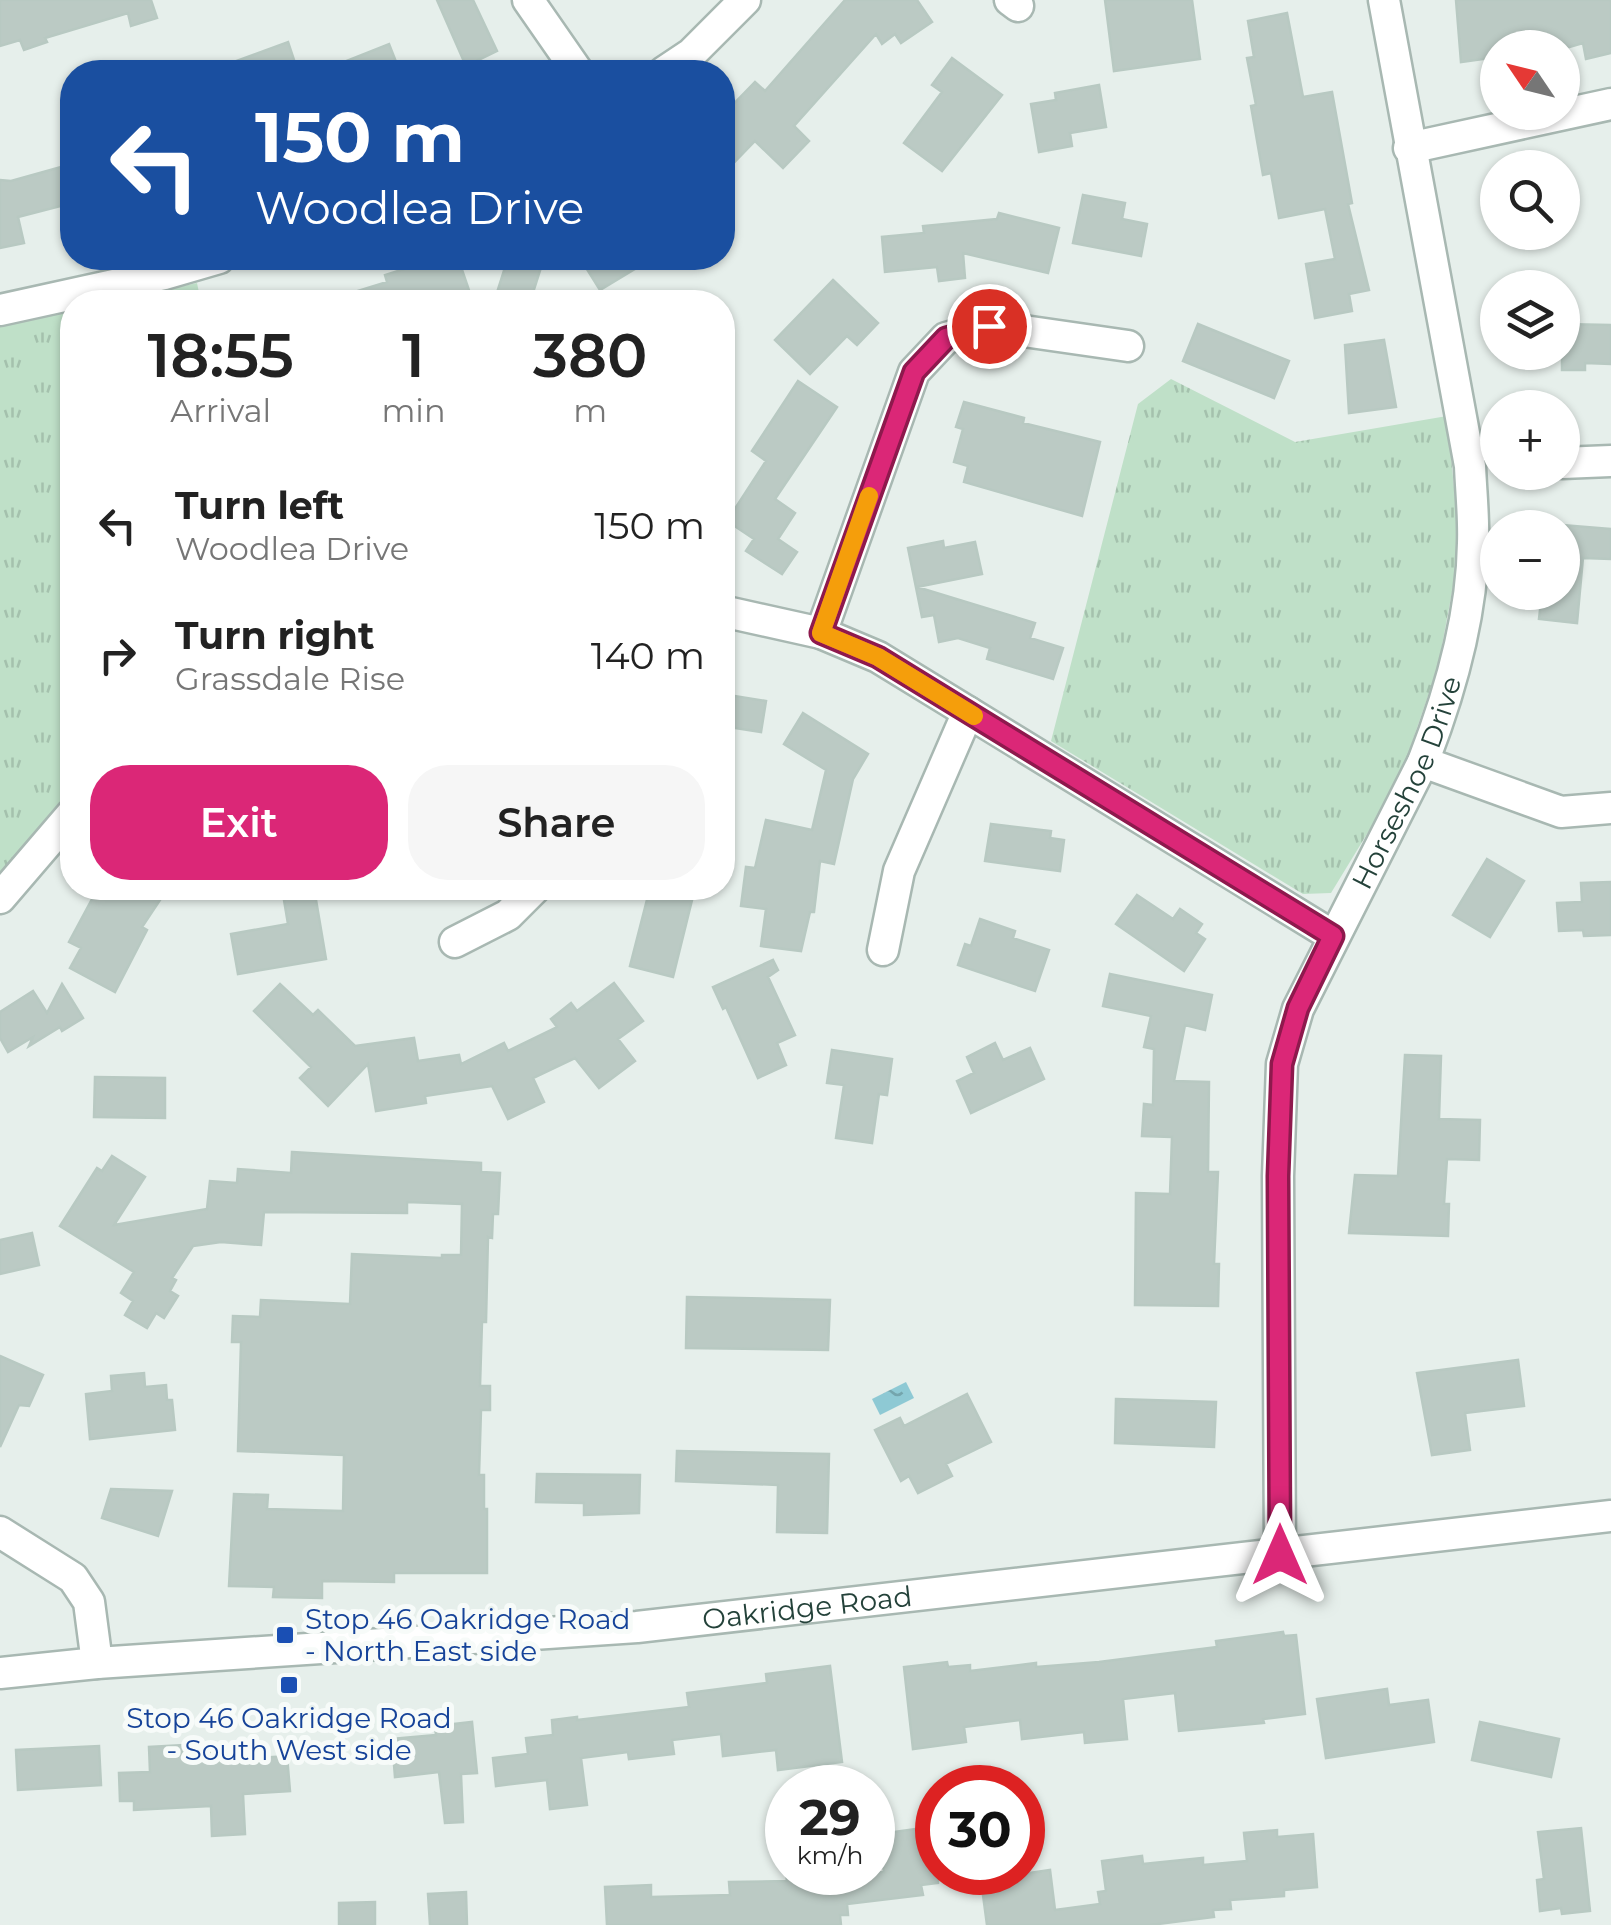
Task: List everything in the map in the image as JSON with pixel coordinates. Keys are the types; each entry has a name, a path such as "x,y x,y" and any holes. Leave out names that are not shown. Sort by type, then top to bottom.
{"street":[{"path":"528,0 570,60"},
{"path":"682,60 744,0"},
{"name":"Horseshoe Drive","path":"1384,0 1409,148 1480,448"},
{"path":"1409,148 1611,104"},
{"path":"91,290 178,270"},
{"path":"0,310 60,297"},
{"path":"821,633 914,372 946,338 989,326 1128,346"},
{"path":"1580,462 1611,461"},
{"name":"Horseshoe Drive","path":"1280,1555 1278,1176 1282,1064 1298,1008 1422,762 1465,625 1481,490"},
{"path":"735,614 821,633 878,657 1333,936"},
{"path":"882,950 899,871 968,712"},
{"path":"1422,762 1561,812 1611,808"},
{"path":"0,898 60,828"},
{"path":"456,942 508,915 523,900"},
{"name":"Oakridge Road","path":"0,1673 637,1627 1611,1516"},
{"path":"0,1532 73,1578 89,1602 97,1663"}],"green space":[{"path":"197,283 198,290 165,290"},
{"path":"60,314 60,808 0,880 0,327"},
{"path":"1171,379 1295,442 1447,416 1460,549 1438,667 1398,783 1331,893 1303,894 1051,741 1138,404"}],"water":[{"path":"906,1382 914,1398 880,1415 872,1399"}],"building":[{"path":"0,0 151,0 157,18 131,26 128,13 45,38 47,42 24,50 20,40 0,46"},
{"path":"437,0 473,0 497,51 478,60 463,60"},
{"path":"845,0 917,0 932,22 901,43 895,34 882,44 876,34 794,126 809,141 783,168 755,141 735,162 735,103 755,82 765,91"},
{"path":"1105,0 1192,0 1200,59 1114,71"},
{"path":"1456,0 1611,0 1611,53 1586,59 1580,30 1480,30 1480,59 1461,62"},
{"path":"1287,13 1303,97 1332,92 1352,203 1348,204 1369,290 1349,294 1352,311 1315,318 1306,264 1335,259 1325,209 1279,218 1271,173 1263,175 1251,106 1256,105 1247,58 1254,57 1248,21"},
{"path":"288,42 294,60 239,60"},
{"path":"389,44 395,60 349,60"},
{"path":"952,58 1002,95 942,171 904,143 942,92 932,85"},
{"path":"1099,85 1106,127 1070,133 1072,146 1039,152 1031,104 1056,100 1055,93"},
{"path":"60,167 60,206 18,217 24,243 0,248 0,180 11,181"},
{"path":"1083,195 1125,203 1122,219 1147,224 1141,256 1073,243"},
{"path":"999,213 1059,228 1048,273 963,253 965,278 939,281 937,267 885,272 882,237 924,233 923,226 997,219"},
{"path":"401,270 462,270 469,290 361,290 387,282 385,275"},
{"path":"504,270 540,270 534,290 498,290"},
{"path":"588,270 633,270 600,290"},
{"path":"833,280 878,323 857,345 847,336 810,374 775,340"},
{"path":"1198,324 1289,361 1274,398 1183,361"},
{"path":"1580,324 1611,325 1611,364 1585,363 1585,370 1580,370"},
{"path":"1384,340 1396,407 1349,413 1345,345"},
{"path":"798,381 837,407 775,499 795,513 778,539 797,552 782,574 746,551 754,539 735,526 735,509 766,461 752,451"},
{"path":"964,402 1024,418 1023,423 1100,442 1082,516 964,482 968,466 954,462 963,429 956,427"},
{"path":"1580,526 1611,529 1611,559 1583,558 1580,590"},
{"path":"943,541 944,548 975,542 982,574 917,587 1035,623 1030,638 1063,648 1053,679 987,659 990,648 958,638 939,642 934,615 922,617 908,548"},
{"path":"1540,610 1578,610 1577,623 1539,619"},
{"path":"735,696 766,701 761,732 735,728"},
{"path":"803,713 868,754 853,779 834,864 820,861 814,912 810,912 801,951 761,946 766,909 741,906 746,867 755,868 766,820 812,830 826,770 784,744"},
{"path":"991,824 1051,831 1050,838 1064,840 1060,871 985,861"},
{"path":"1487,859 1524,881 1490,937 1453,915"},
{"path":"1611,882 1611,935 1584,936 1583,930 1559,931 1557,903 1582,902 1581,883"},
{"path":"1137,895 1173,919 1180,909 1202,924 1196,933 1205,939 1184,971 1116,924"},
{"path":"92,900 160,900 142,927 147,930 115,992 70,968 81,948 69,942"},
{"path":"284,900 316,900 326,959 238,974 231,934 288,924"},
{"path":"647,900 692,900 673,977 630,966"},
{"path":"980,919 1015,931 1013,938 1049,950 1035,991 958,965 965,944 971,946"},
{"path":"773,960 778,970 768,977 795,1035 777,1043 786,1065 758,1078 713,987"},
{"path":"1110,974 1212,995 1205,1030 1185,1025 1174,1081 1209,1082 1208,1172 1218,1172 1214,1264 1219,1264 1218,1306 1135,1305 1136,1193 1170,1194 1172,1137 1142,1136 1144,1104 1153,1105 1154,1049 1144,1047 1151,1016 1103,1006"},
{"path":"614,983 643,1021 618,1039 635,1061 599,1088 575,1058 533,1078 544,1102 508,1119 492,1086 425,1096 426,1103 376,1111 368,1064 328,1106 300,1078 311,1067 254,1011 280,984 313,1015 318,1010 355,1046 414,1038 418,1061 459,1055 461,1064 504,1043 508,1051 557,1027 551,1019 571,1003 577,1011"},
{"path":"62,984 83,1018 29,1046 33,1037 8,1052 0,1038 0,1012 33,991 47,1013"},
{"path":"995,1043 1003,1060 1030,1048 1044,1079 971,1113 957,1081 974,1073 967,1057"},
{"path":"832,1050 892,1059 887,1095 879,1094 872,1143 836,1138 844,1085 827,1083"},
{"path":"1405,1055 1441,1056 1439,1119 1480,1120 1479,1160 1447,1159 1444,1204 1449,1204 1448,1236 1349,1233 1355,1175 1398,1176"},
{"path":"95,1077 165,1078 165,1118 94,1117"},
{"path":"292,1152 481,1163 481,1172 500,1173 498,1214 493,1214 492,1238 488,1237 486,1322 482,1322 480,1386 490,1386 490,1410 481,1410 479,1475 484,1475 487,1509 487,1573 394,1573 394,1582 322,1581 322,1598 273,1597 274,1587 229,1586 234,1494 268,1495 267,1509 343,1511 344,1455 238,1451 241,1342 232,1342 233,1316 260,1317 261,1300 350,1304 352,1254 442,1258 461,1255 462,1204 407,1202 407,1213 264,1212 261,1245 221,1242 193,1246 172,1278 176,1280 170,1291 178,1296 164,1318 156,1313 147,1328 125,1315 133,1301 121,1293 134,1272 60,1226 97,1168 102,1171 112,1156 145,1177 114,1225 207,1209 210,1181 237,1183 238,1169 291,1173"},
{"path":"32,1233 39,1265 0,1274 0,1240"},
{"path":"687,1297 830,1300 828,1350 686,1348"},
{"path":"0,1356 43,1375 29,1406 19,1405 0,1447"},
{"path":"1518,1360 1524,1406 1465,1413 1470,1450 1432,1455 1417,1373"},
{"path":"144,1373 145,1387 166,1385 175,1430 90,1439 86,1394 112,1391 111,1376"},
{"path":"967,1394 991,1442 946,1464 952,1476 918,1493 909,1476 901,1481 875,1430 900,1418 904,1426"},
{"path":"1116,1399 1216,1402 1214,1447 1115,1443"},
{"path":"677,1451 829,1454 827,1533 777,1532 778,1485 676,1481"},
{"path":"537,1474 640,1475 639,1513 584,1515 584,1503 536,1502"},
{"path":"111,1489 172,1491 158,1536 102,1518"},
{"path":"1283,1632 1284,1636 1296,1635 1305,1714 1263,1719 1264,1723 1179,1731 1175,1693 1123,1699 1127,1739 1085,1743 1084,1732 1022,1739 1020,1720 964,1727 966,1742 913,1749 904,1667 947,1662 948,1667 970,1665 970,1671 1036,1663 1036,1667 1099,1662 1217,1647 1216,1641"},
{"path":"830,1666 842,1762 778,1765 776,1750 723,1756 721,1734 672,1740 674,1754 629,1759 628,1752 581,1758 587,1805 550,1809 547,1780 496,1786 493,1758 528,1754 526,1738 553,1735 552,1720 689,1707 687,1693 767,1683 766,1674"},
{"path":"1387,1689 1389,1705 1428,1700 1434,1742 1326,1758 1317,1699"},
{"path":"472,1722 477,1773 461,1774 463,1822 445,1823 439,1772 395,1777 392,1739 436,1735 435,1726"},
{"path":"1480,1722 1559,1739 1551,1777 1472,1760"},
{"path":"183,1745 183,1754 242,1750 242,1759 287,1756 290,1791 243,1794 245,1834 212,1836 211,1806 134,1810 134,1801 120,1801 119,1773 150,1772 149,1747"},
{"path":"99,1746 101,1785 18,1790 16,1750"},
{"path":"1581,1828 1590,1911 1540,1911 1537,1880 1544,1879 1538,1832"},
{"path":"915,1829 915,1895 923,1895 847,1904 848,1915 840,1915 841,1925 607,1925 605,1887 651,1885 651,1897 730,1895 729,1882 765,1881 765,1895 895,1895 895,1832"},
{"path":"1277,1830 1277,1837 1313,1834 1317,1887 1284,1890 1284,1896 1230,1900 1231,1909 1213,1910 1214,1917 1150,1925 987,1925 983,1895 1045,1895 1045,1871 1050,1870 1055,1910 1100,1904 1098,1892 1106,1891 1102,1861 1142,1856 1143,1864 1203,1858 1203,1865 1247,1861 1244,1833"},
{"path":"466,1892 467,1925 430,1925 428,1894"},
{"path":"375,1902 375,1925 339,1925 339,1903"}],"slow traffic":[{"path":"869,496 821,633 878,657 974,716"}],"place":[{"name":"Stop 46 Oakridge Road - North East side","path":"285,1635"},
{"name":"Stop 46 Oakridge Road - South West side","path":"289,1685"}],"route":[{"path":"989,326 946,338 914,372 821,633 878,657 1333,936 1298,1008 1282,1064 1278,1176 1280,1555"}]}
